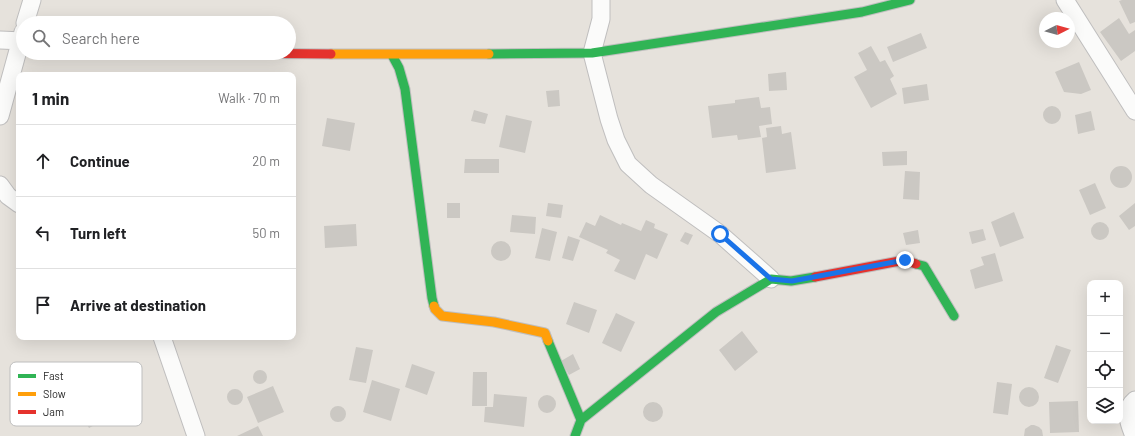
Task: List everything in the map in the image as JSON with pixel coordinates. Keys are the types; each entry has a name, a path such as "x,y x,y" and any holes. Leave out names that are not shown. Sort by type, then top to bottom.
{"street":[{"path":"27,16 32,0"},
{"path":"601,0 601,19 592,53 609,119 616,140 628,164 651,185 720,234 771,279 792,281 905,260 924,266 954,316"},
{"path":"296,54 392,55 592,53 862,12 910,0"},
{"path":"1065,0 1135,111"},
{"path":"0,40 16,39"},
{"path":"392,55 399,68 405,89 432,298 435,309 442,316 466,318 529,328 545,333 581,420"},
{"path":"0,116 16,59"},
{"path":"0,185 8,196 16,202"},
{"path":"575,436 581,420 652,362 716,312 771,279"},
{"path":"163,340 196,436"},
{"path":"1134,436 1128,420 1128,410 1135,400"}],"building":[{"path":"1135,0 1135,22 1130,24 1119,1"},
{"path":"1119,18 1129,34 1135,30 1135,51 1121,61 1100,32"},
{"path":"921,33 927,48 893,62 887,47"},
{"path":"871,46 880,62 885,60 894,76 890,79 897,94 871,108 854,77 867,70 858,53"},
{"path":"1079,62 1091,90 1081,94 1064,92 1055,72"},
{"path":"786,72 787,90 769,91 768,74"},
{"path":"927,84 929,100 904,104 902,88"},
{"path":"559,90 560,106 548,107 546,91"},
{"path":"759,97 761,108 770,107 772,124 759,126 761,137 738,140 737,135 712,138 708,106 735,103 735,100"},
{"path":"1052,106 1058,109 1061,115 1058,121 1052,124 1046,121 1043,115 1046,109"},
{"path":"474,110 488,114 485,124 471,121"},
{"path":"1091,111 1095,130 1078,134 1075,115"},
{"path":"506,115 532,121 525,153 499,147"},
{"path":"327,118 355,123 350,151 322,146"},
{"path":"781,126 782,134 791,132 796,169 766,173 762,138 767,137 766,128"},
{"path":"907,151 907,165 883,166 882,152"},
{"path":"465,159 499,159 499,173 464,173"},
{"path":"1121,166 1129,169 1132,177 1129,185 1121,188 1113,185 1110,177 1113,169"},
{"path":"905,171 920,172 919,200 903,199"},
{"path":"1095,183 1106,208 1090,215 1079,190"},
{"path":"447,203 460,203 460,218 447,218"},
{"path":"548,203 563,205 561,218 546,216"},
{"path":"1135,203 1135,226 1129,230 1119,216"},
{"path":"1014,212 1024,238 1000,247 991,222"},
{"path":"512,215 536,217 535,234 510,232"},
{"path":"600,215 621,225 622,223 641,231 646,220 655,224 654,228 668,234 657,259 646,254 635,280 614,271 620,260 606,253 608,250 579,237 586,222 595,226"},
{"path":"1100,222 1106,225 1109,231 1106,237 1100,240 1094,237 1091,231 1094,225"},
{"path":"356,224 357,246 325,248 324,226"},
{"path":"542,228 557,232 550,261 535,258"},
{"path":"983,229 986,240 972,244 969,232"},
{"path":"918,230 920,243 906,245 903,233"},
{"path":"685,232 693,235 688,245 680,241"},
{"path":"568,236 580,240 573,261 562,258"},
{"path":"501,241 508,244 511,251 508,258 501,261 494,258 491,251 494,244"},
{"path":"995,253 1003,281 975,289 970,270 984,265 981,257"},
{"path":"574,302 597,310 589,333 566,324"},
{"path":"616,313 635,322 621,352 602,343"},
{"path":"742,331 758,352 735,371 719,350"},
{"path":"1056,345 1071,350 1058,383 1044,378"},
{"path":"356,347 373,350 366,383 349,380"},
{"path":"573,354 580,369 569,375 561,361"},
{"path":"412,364 435,372 427,395 405,387"},
{"path":"260,370 265,372 267,377 265,382 260,384 255,382 253,377 255,372"},
{"path":"473,372 487,372 487,406 472,406"},
{"path":"372,380 400,389 391,421 363,412"},
{"path":"997,382 1012,384 1008,415 993,413"},
{"path":"273,386 284,412 258,423 247,397"},
{"path":"1029,387 1036,390 1039,397 1036,404 1029,407 1022,404 1019,397 1022,390"},
{"path":"232,389 238,389 243,394 241,403 238,405 232,405 227,400 227,394"},
{"path":"494,394 527,397 524,427 484,422 485,407 493,407"},
{"path":"543,395 551,395 556,400 554,411 551,413 543,413 538,408 538,400"},
{"path":"1078,401 1079,432 1050,433 1049,402"},
{"path":"649,402 657,402 663,408 663,416 657,422 649,422 643,416 643,408"},
{"path":"338,406 345,411 346,414 341,421 338,422 331,417 330,414 335,407"},
{"path":"1031,425 1039,427 1042,430 1043,436 1024,436 1025,429"},
{"path":"258,426 263,436 237,436"}],"traffic: fast":[{"path":"489,54 592,53 862,12 910,0"},
{"path":"392,55 399,68 405,89 434,306"},
{"path":"916,264 924,266 954,316"},
{"path":"575,436 581,420 716,312 771,279 791,281 815,277"},
{"path":"548,341 581,420"}],"traffic: slow":[{"path":"331,54 489,54"},
{"path":"434,306 442,316 494,322 545,333 548,341"}],"traffic: jam":[{"path":"296,54 331,54"},
{"path":"815,277 905,260 916,264"}],"route":[{"path":"720,234 771,279 792,281 905,260"}]}
